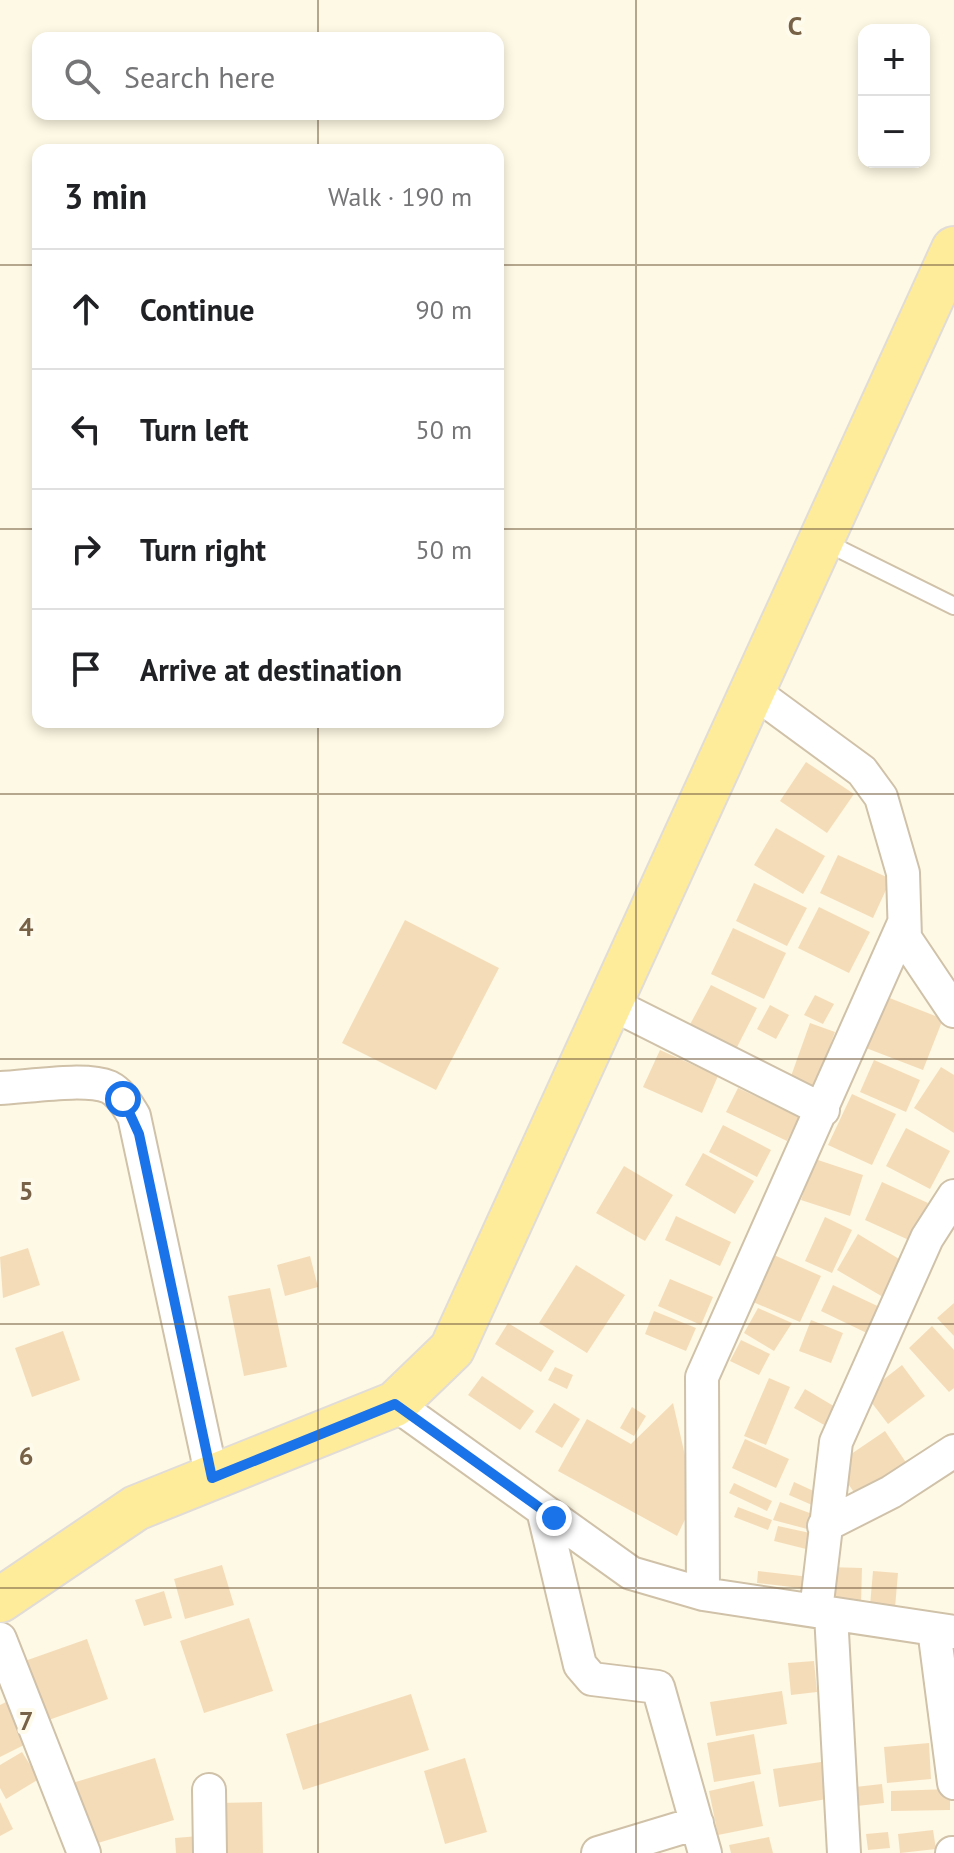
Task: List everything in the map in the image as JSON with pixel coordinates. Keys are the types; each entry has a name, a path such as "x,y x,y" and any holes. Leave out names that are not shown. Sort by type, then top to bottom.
{"main road":[{"path":"0,1600 136,1508 395,1404 452,1349 954,249"}],"street":[{"path":"753,691 862,771 874,784 903,873 903,925 909,946 954,1011"},
{"path":"703,1594 702,1377 903,925"},
{"path":"610,1003 823,1110"},
{"path":"0,1088 87,1084 108,1087 123,1099 134,1116 212,1478"},
{"path":"844,1853 824,1613 824,1526 836,1442 927,1238 954,1196"},
{"path":"395,1404 631,1573 703,1594 944,1631 954,1783"},
{"path":"824,1526 891,1492 954,1451"},
{"path":"543,1510 580,1665 592,1679 658,1687 701,1838 598,1853"},
{"path":"0,1639 84,1853"},
{"path":"209,1790 210,1853"}],"lane":[{"path":"821,540 954,606"}],"building":[{"path":"806,762 854,794 827,833 780,801"},
{"path":"776,828 825,856 803,894 754,865"},
{"path":"838,855 891,879 873,918 820,893"},
{"path":"754,883 807,908 787,946 736,921"},
{"path":"819,907 870,932 849,973 798,948"},
{"path":"405,920 499,968 436,1090 342,1043"},
{"path":"733,928 786,953 764,999 711,974"},
{"path":"711,985 757,1008 733,1055 686,1032"},
{"path":"815,995 834,1004 823,1024 804,1015"},
{"path":"887,997 943,1019 923,1070 866,1048"},
{"path":"770,1005 789,1015 776,1039 757,1029"},
{"path":"810,1023 835,1032 815,1087 790,1079"},
{"path":"660,1050 718,1076 702,1113 643,1087"},
{"path":"874,1060 920,1080 906,1112 860,1092"},
{"path":"941,1067 954,1075 954,1133 914,1108"},
{"path":"738,1088 799,1117 787,1141 726,1112"},
{"path":"852,1094 896,1114 872,1165 828,1145"},
{"path":"723,1125 771,1150 757,1177 709,1152"},
{"path":"906,1128 950,1151 930,1189 886,1166"},
{"path":"703,1153 754,1181 735,1214 685,1185"},
{"path":"815,1159 863,1175 850,1216 801,1200"},
{"path":"624,1166 673,1195 645,1241 596,1213"},
{"path":"882,1182 928,1203 911,1241 865,1220"},
{"path":"676,1216 731,1242 720,1266 665,1240"},
{"path":"825,1217 852,1230 832,1273 805,1261"},
{"path":"858,1234 904,1262 883,1297 837,1270"},
{"path":"28,1248 40,1285 3,1298 0,1257"},
{"path":"774,1255 821,1276 800,1322 753,1302"},
{"path":"310,1256 318,1287 285,1296 277,1265"},
{"path":"576,1265 625,1295 587,1353 539,1323"},
{"path":"670,1279 713,1297 701,1325 658,1306"},
{"path":"833,1285 888,1311 875,1337 821,1311"},
{"path":"270,1288 287,1367 244,1376 228,1296"},
{"path":"954,1303 954,1336 937,1318"},
{"path":"758,1308 792,1323 774,1351 744,1333"},
{"path":"654,1311 696,1328 686,1351 645,1334"},
{"path":"811,1320 843,1333 831,1363 799,1351"},
{"path":"508,1323 554,1351 541,1372 495,1344"},
{"path":"932,1326 954,1350 954,1388 949,1392 909,1348"},
{"path":"63,1331 80,1380 32,1397 15,1348"},
{"path":"741,1340 770,1354 759,1375 730,1361"},
{"path":"902,1365 925,1396 888,1424 865,1394"},
{"path":"555,1367 573,1375 567,1389 548,1380"},
{"path":"482,1376 534,1411 520,1430 468,1395"},
{"path":"769,1378 790,1387 766,1445 744,1436"},
{"path":"805,1389 837,1408 826,1426 794,1408"},
{"path":"554,1403 580,1419 562,1448 535,1432"},
{"path":"673,1403 695,1499 677,1536 558,1471 587,1419 631,1444"},
{"path":"632,1407 646,1416 634,1436 620,1428"},
{"path":"885,1431 907,1464 858,1498 835,1465"},
{"path":"745,1439 789,1459 776,1488 732,1468"},
{"path":"794,1482 818,1493 812,1505 789,1495"},
{"path":"734,1483 772,1501 767,1511 729,1493"},
{"path":"780,1502 815,1515 811,1530 773,1520"},
{"path":"738,1507 772,1520 768,1530 734,1517"},
{"path":"778,1526 810,1533 806,1549 774,1541"},
{"path":"222,1565 234,1605 185,1619 174,1579"},
{"path":"828,1567 862,1568 861,1605 827,1603"},
{"path":"758,1571 810,1577 808,1589 757,1583"},
{"path":"873,1571 898,1573 895,1608 870,1606"},
{"path":"164,1591 172,1618 144,1626 135,1600"},
{"path":"249,1618 273,1691 204,1713 180,1641"},
{"path":"87,1639 108,1699 43,1722 22,1662"},
{"path":"814,1661 817,1692 791,1695 788,1663"},
{"path":"782,1691 787,1724 716,1736 710,1702"},
{"path":"411,1694 429,1750 303,1790 286,1734"},
{"path":"12,1699 32,1741 0,1757 0,1705"},
{"path":"754,1734 761,1774 714,1782 707,1743"},
{"path":"929,1743 931,1779 887,1783 884,1747"},
{"path":"22,1752 39,1779 6,1799 0,1788 0,1765"},
{"path":"155,1758 174,1820 88,1846 69,1784"},
{"path":"465,1758 487,1832 445,1844 424,1771"},
{"path":"821,1762 827,1799 779,1807 773,1769"},
{"path":"754,1781 763,1826 718,1835 709,1791"},
{"path":"882,1784 884,1803 848,1807 846,1788"},
{"path":"950,1789 950,1810 891,1811 891,1791"},
{"path":"0,1802 13,1829 0,1836"},
{"path":"262,1802 263,1853 218,1853 217,1803"},
{"path":"933,1830 936,1849 900,1853 898,1834"},
{"path":"888,1832 890,1848 868,1850 866,1834"},
{"path":"199,1836 200,1853 176,1853 175,1838"},
{"path":"769,1837 773,1853 731,1853 729,1845"}],"route":[{"path":"123,1099 134,1116 139,1134 212,1478 395,1404 554,1518"}]}
